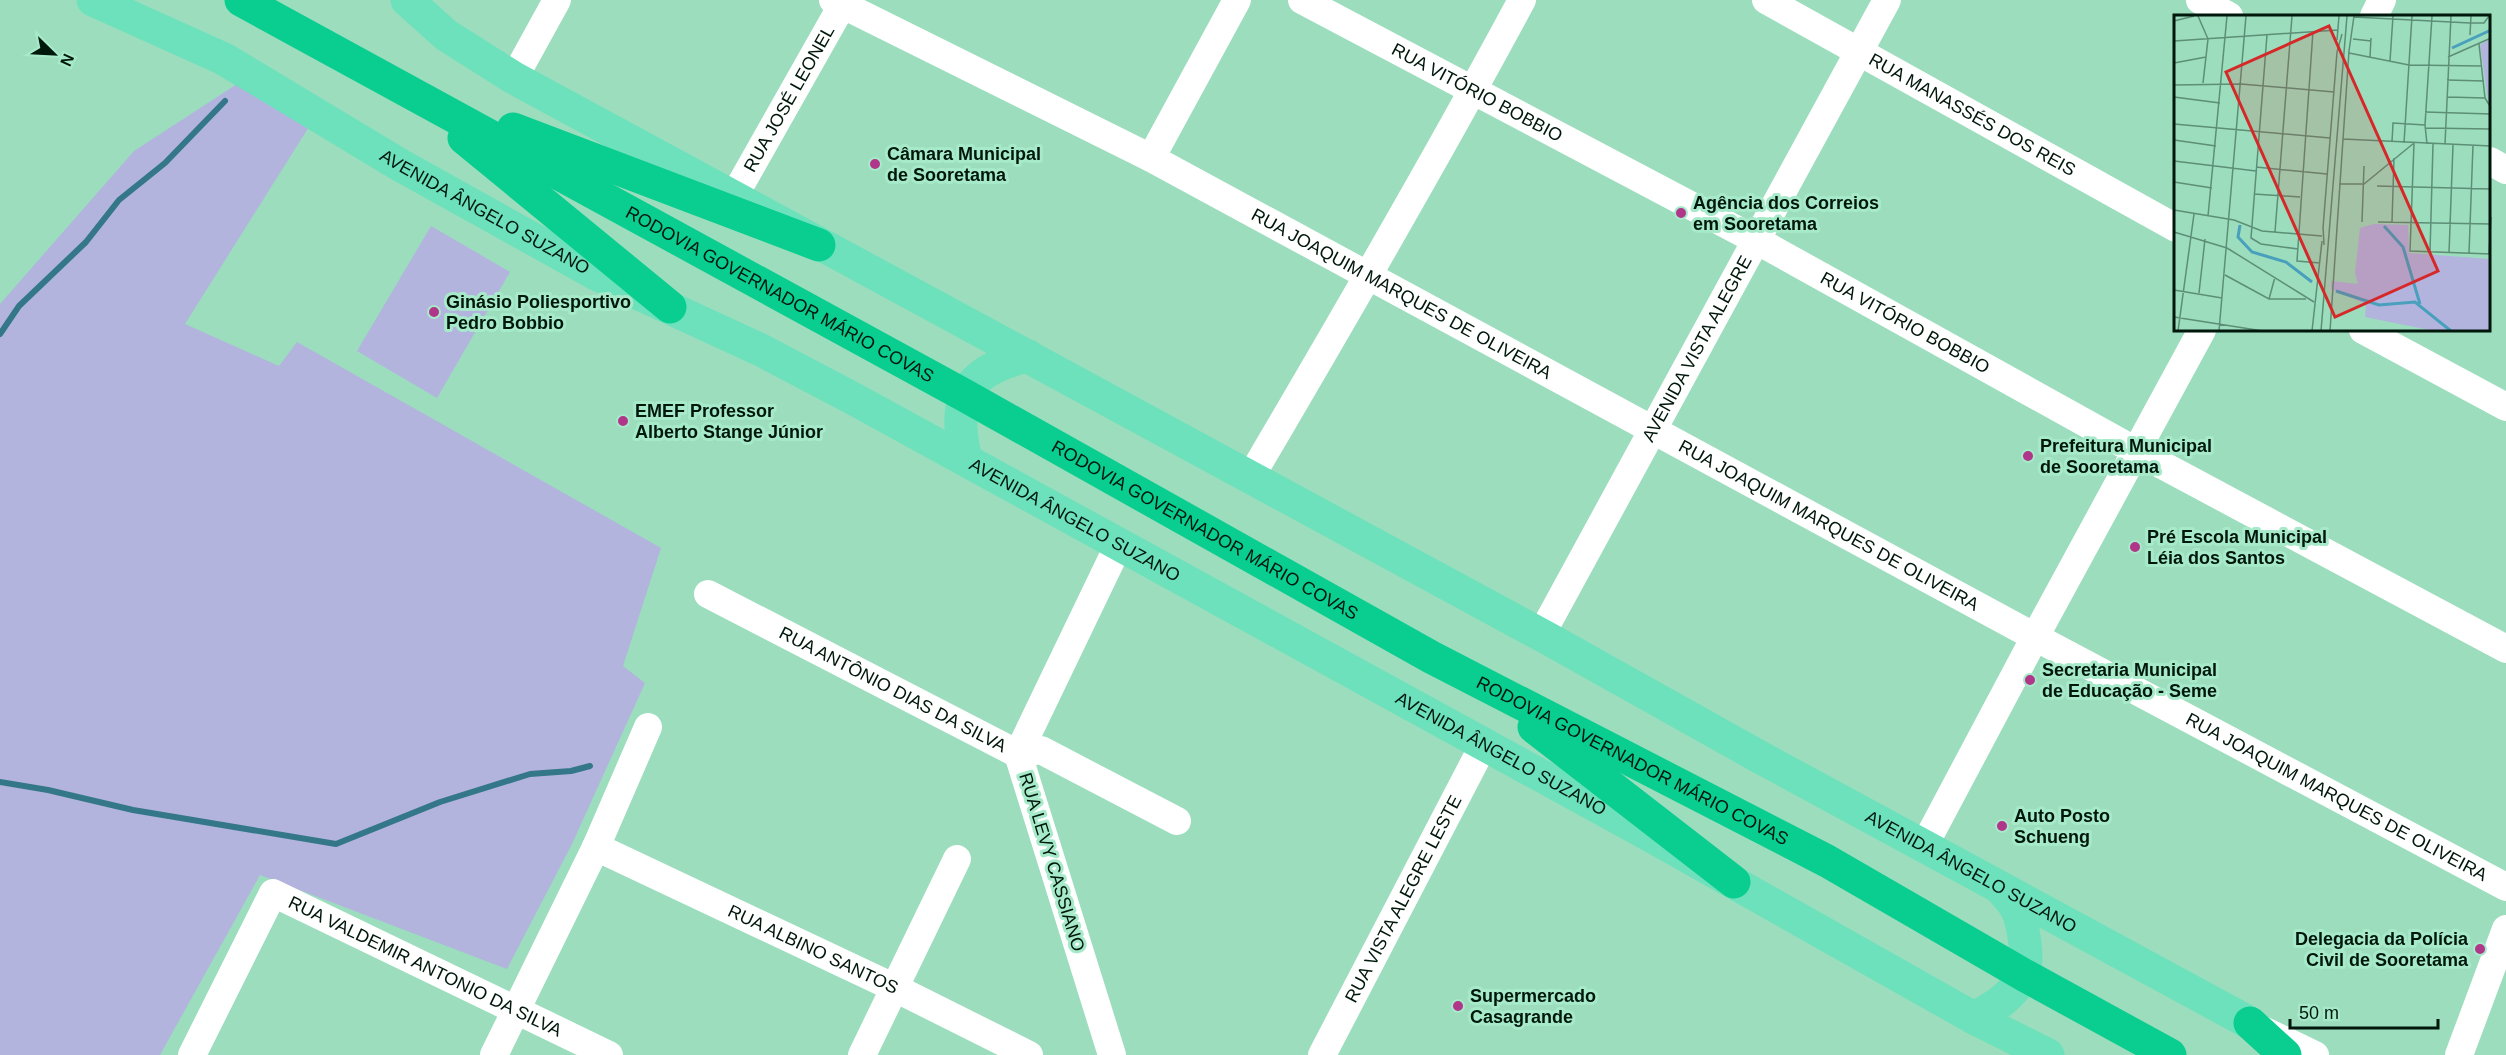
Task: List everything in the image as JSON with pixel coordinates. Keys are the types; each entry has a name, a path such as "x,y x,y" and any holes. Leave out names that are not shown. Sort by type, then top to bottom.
{"highway":[{"name":"RODOVIA GOVERNADOR MÁRIO COVAS","path":"241,0 963,395 1431,657 1827,861 2024,975 2170,1055"},
{"path":"402,88 670,307"},
{"path":"402,88 819,246"},
{"path":"1431,657 1542,733 1734,882"},
{"path":"2250,1023 2285,1055"}],"main road":[{"name":"AVENIDA ÂNGELO SUZANO","path":"93,0 224,59 400,165 596,274 763,351 966,460 1734,882 1974,1018 2048,1055"},
{"name":"AVENIDA ÂNGELO SUZANO","path":"407,0 446,35 514,78 2250,1023"},
{"path":"966,460 961,439 960,417 963,395 981,375 1003,362 1028,356"},
{"path":"1974,1018 2010,994 2024,975 2023,931 2016,909 2001,889"}],"street":[{"path":"514,78 557,0"},
{"path":"1151,158 1237,0"},
{"name":"RUA VITÓRIO BOBBIO","path":"1302,0 1756,240 2136,451 2506,649"},
{"path":"1250,478 1368,276 1522,0"},
{"name":"RUA MANASSÉS DOS REIS","path":"1766,0 2174,227"},
{"name":"AVENIDA VISTA ALEGRE","path":"1540,635 1887,0"},
{"path":"2200,0 2227,15"},
{"path":"2374,15 2382,0"},
{"name":"RUA JOAQUIM MARQUES DE OLIVEIRA","path":"840,2 1151,158 2035,637 2506,886"},
{"name":"RUA JOSÉ LEONEL","path":"733,198 840,2"},
{"path":"2491,162 2506,170"},
{"path":"1924,846 2201,332"},
{"path":"2366,332 2506,407"},
{"name":"RUA LEVY CASSIANO","path":"1112,1055 1018,754 1119,544"},
{"name":"RUA ANTÔNIO DIAS DA SILVA","path":"708,594 1018,754 1041,750 1177,821"},
{"path":"494,1055 596,847 648,727"},
{"name":"RUA VISTA ALEGRE LESTE","path":"1322,1055 1484,744"},
{"name":"RUA ALBINO SANTOS","path":"596,847 895,988 1029,1055"},
{"path":"862,1055 957,860"},
{"name":"RUA VALDEMIR ANTONIO DA SILVA","path":"193,1055 273,893 609,1055"},
{"path":"2459,1055 2506,929"},
{"name":"AVENIDA ÂNGELO SUZANO","path":"2250,1023 2315,1055"}],"shaded area":[{"path":"254,73 322,106 185,324 279,366 297,342 661,548 623,666 645,683 572,844 507,969 260,875 160,1055 0,1055 0,304 134,151"},
{"name":"Ginásio Poliesportivo Pedro Bobbio","path":"431,226 510,272 437,398 357,351"}],"waterway":[{"path":"0,334 19,306 86,242 119,200 165,163 225,101"},
{"path":"0,782 48,790 133,810 336,844 440,802 530,774 571,771 590,766"}],"place":[{"name":"Câmara Municipal de Sooretama","path":"875,164"},
{"name":"Agência dos Correios em Sooretama","path":"1681,213"},
{"name":"Ginásio Poliesportivo Pedro Bobbio","path":"434,312"},
{"name":"EMEF Professor Alberto Stange Júnior","path":"623,421"},
{"name":"Prefeitura Municipal de Sooretama","path":"2028,456"},
{"name":"Pré Escola Municipal Léia dos Santos","path":"2135,547"},
{"name":"Secretaria Municipal de Educação - Seme","path":"2030,680"},
{"name":"Auto Posto Schueng","path":"2002,826"},
{"name":"Delegacia da Polícia Civil de Sooretama","path":"2480,949"},
{"name":"Supermercado Casagrande","path":"1458,1006"}]}
